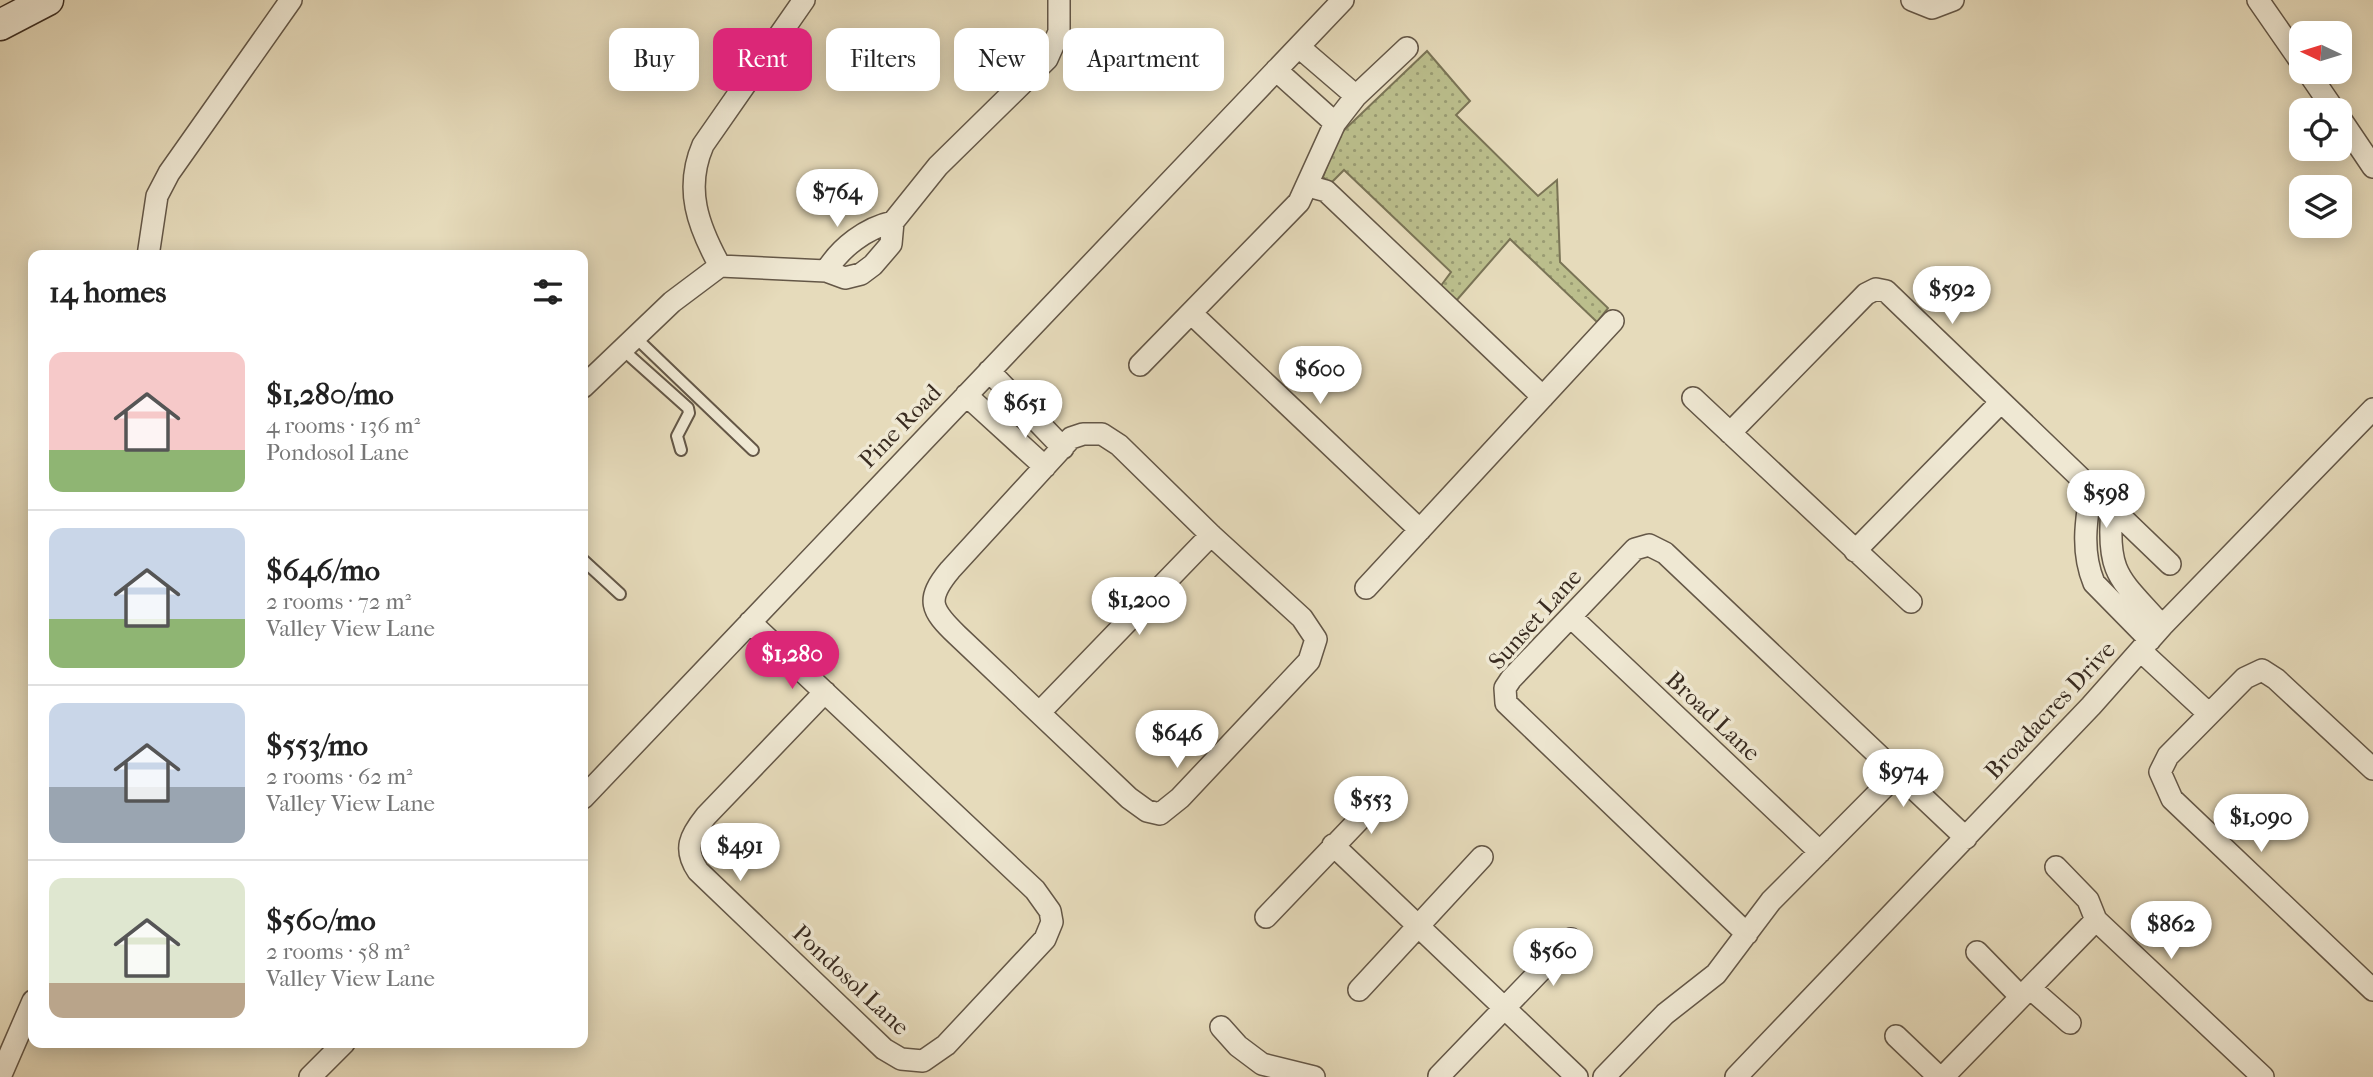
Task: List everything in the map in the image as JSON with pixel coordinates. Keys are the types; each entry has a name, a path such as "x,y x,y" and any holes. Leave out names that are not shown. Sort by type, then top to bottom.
{"street":[{"path":"0,25 48,0"},
{"path":"149,250 157,196 169,173 291,0"},
{"path":"720,266 708,246 694,206 694,168 703,145 804,0"},
{"path":"588,382 677,298 720,266 826,271 845,278 861,274 891,244 893,222 938,166 979,123 1043,65 1057,40 1059,0"},
{"name":"Pine Road","path":"588,793 1343,0"},
{"path":"1912,0 1932,8 1953,0"},
{"path":"2264,1 2289,42"},
{"path":"1298,47 1356,96"},
{"path":"1140,365 1299,202 1335,123 1356,96 1407,48"},
{"path":"1276,70 1335,123"},
{"path":"2352,136 2373,167"},
{"path":"1308,186 1326,191 1543,397"},
{"path":"826,271 834,259 863,234 880,224 893,222"},
{"path":"1730,433 1866,294 1876,289 1886,291 2170,564"},
{"path":"1191,313 1420,530"},
{"path":"1366,587 1614,321"},
{"path":"989,371 1063,448"},
{"path":"966,396 1045,467"},
{"path":"1693,398 1911,602"},
{"path":"1855,551 2000,403"},
{"name":"Broadacres Drive","path":"1736,1077 2373,409"},
{"path":"1083,434 1102,434 1111,438 1302,618 1315,634 1316,646 1309,661 1180,798 1160,814 1138,805 939,617 933,600 939,582 1045,467 1071,438 1083,434"},
{"path":"2091,489 2085,542 2094,583 2151,639 2209,714"},
{"path":"2112,509 2110,553 2115,572 2151,639"},
{"path":"1040,712 1211,535"},
{"name":"Sunset Lane","path":"1747,934 1506,703 1505,688 1511,679 1629,554 1643,546 1655,547 1965,838"},
{"name":"Broad Lane","path":"1571,617 1820,852"},
{"name":"Pondosol Lane","path":"750,622 988,842 1035,890 1050,911 1052,922 1045,939 946,1045 923,1061 901,1059 884,1049 698,871 690,860 690,839 706,816 825,692"},
{"path":"2373,769 2276,679 2262,670 2250,674 2163,763 2161,779 2172,799 2373,990"},
{"path":"1604,1077 1665,1014 1705,986 1772,901 1897,774"},
{"path":"1266,917 1380,798"},
{"path":"1333,845 1577,1077"},
{"path":"1359,990 1482,857"},
{"path":"2056,867 2088,900 2096,920 2263,1077"},
{"path":"1896,1036 1941,1077 2096,920"},
{"path":"1439,1076 1571,939"},
{"path":"1976,952 2070,1023"},
{"path":"0,1077 28,1013"},
{"path":"1221,1027 1238,1046 1262,1064 1314,1077"},
{"path":"310,1077 339,1048"}],"lane":[{"path":"629,343 752,450"},
{"path":"629,343 688,408 689,413 677,436 681,450"},
{"path":"588,565 620,594"}],"green space":[{"path":"1427,51 1470,101 1456,115 1538,196 1557,180 1560,262 1608,308 1597,322 1510,239 1456,301 1440,287 1451,272 1344,170 1330,184 1323,177 1339,135"}]}
